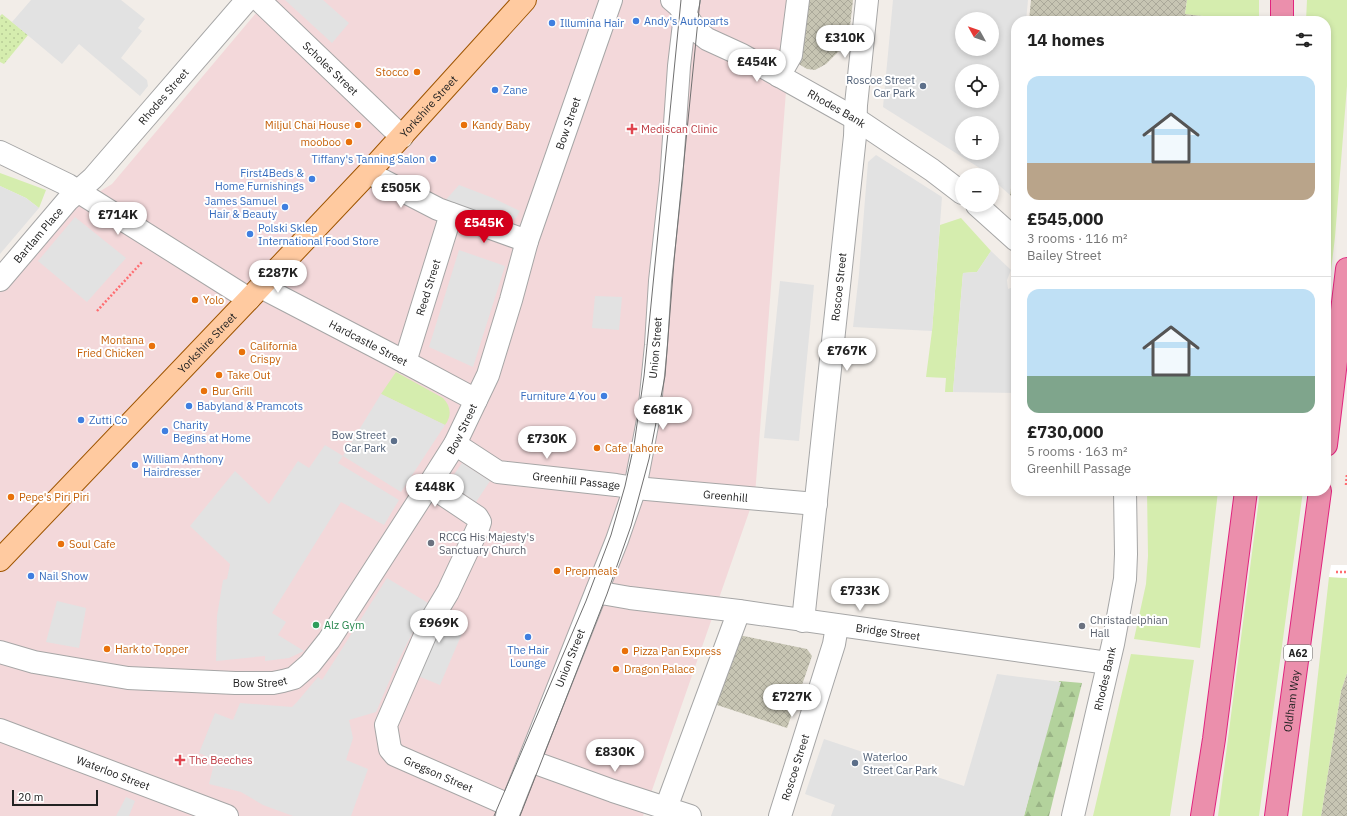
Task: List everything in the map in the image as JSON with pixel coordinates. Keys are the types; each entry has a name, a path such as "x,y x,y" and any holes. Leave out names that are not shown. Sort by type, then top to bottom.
{"highway":[{"path":"1282,0 1282,16"},
{"path":"1331,403 1347,269"},
{"path":"1202,816 1214,739 1245,496"},
{"name":"Oldham Way","path":"1276,816 1319,496"}],"main road":[{"name":"Yorkshire Street","path":"0,560 402,137 525,0"}],"street":[{"name":"Rhodes Street","path":"79,191 114,154 247,0"},
{"name":"Scholes Street","path":"259,0 402,137"},
{"name":"Bow Street","path":"0,652 34,662 128,678 273,683 294,678 310,664 329,640 455,444 488,375 528,241 611,0"},
{"path":"779,76 791,55 798,0"},
{"name":"Roscoe Street","path":"803,621 856,119 856,105 867,0"},
{"name":"Rhodes Bank","path":"682,5 697,31 707,39 742,55 856,119 932,170 955,188"},
{"name":"Union Street","path":"509,811 617,540 635,488 649,415 656,345 660,281 679,66 682,5"},
{"name":"Hardcastle Street","path":"0,152 65,183 255,293 405,362 476,400"},
{"path":"370,171 378,178 438,209 528,241"},
{"name":"Bartlam Place","path":"0,280 68,200 79,191"},
{"path":"985,212 1011,236"},
{"name":"Reed Street","path":"405,362 451,214"},
{"name":"Greenhill Passage","path":"455,444 498,472 635,488"},
{"name":"Gregson Street","path":"429,485 477,517 480,522 448,592 433,617 386,725 390,749 395,756 509,811"},
{"name":"Greenhill","path":"635,488 816,504"},
{"name":"Rhodes Bank","path":"1073,816 1113,644 1125,579 1125,496"},
{"name":"Bridge Street","path":"597,591 630,598 739,611 1108,663"},
{"path":"666,808 739,611"},
{"name":"Roscoe Street","path":"780,816 834,644 837,626"},
{"name":"Waterloo Street","path":"0,730 227,816"},
{"path":"530,760 690,816"}],"path":[{"path":"97,310 144,260"},
{"path":"1334,572 1347,572"}],"shaded area":[{"path":"31,0 121,0 145,19 138,28 142,31 121,58 147,80 148,86 140,96 79,44 62,64 12,22"},
{"path":"267,0 793,0 755,495 643,816 0,816 0,268 79,204 112,184"},
{"path":"285,0 323,0 349,23 332,43"},
{"path":"802,0 853,0 849,35 841,49 826,64 815,70 807,69 794,61"},
{"name":"Roscoe Street Car Park","path":"893,0 1028,0 1026,16 1011,16 1010,195 999,185 999,168 979,168 967,160 999,160 999,116 955,116 955,152 883,107"},
{"path":"1031,0 1187,0 1185,14 1204,16 1029,16"},
{"path":"876,155 942,197 932,331 853,327 868,162"},
{"path":"459,185 493,198 520,211 516,218 511,221 500,223 443,203"},
{"path":"0,186 26,198 39,208 0,254"},
{"path":"75,217 126,258 87,302 38,261"},
{"path":"459,250 505,266 473,367 429,347"},
{"path":"991,251 1011,270 1007,280 1008,289 1011,288 1011,393 953,392 963,273 977,272"},
{"path":"780,281 814,285 799,441 764,438"},
{"path":"595,296 622,297 619,330 592,328"},
{"name":"Bow Street Car Park","path":"381,394 445,425 401,492 343,456"},
{"path":"325,445 343,456 338,463 399,500 384,525 341,502 272,613 286,622 278,635 304,651 289,658 265,661 265,656 216,661 217,616 223,580 227,579 230,564 190,526 235,471 269,504 298,461 309,468"},
{"path":"462,463 490,481 476,502 448,483"},
{"path":"387,578 428,603 398,661 376,712 349,720 353,738 346,760 368,769 351,816 293,816 263,805 241,792 209,784 215,760 199,753 215,713 233,720 240,703 292,707 318,677 322,680"},
{"path":"57,601 86,608 79,648 46,642"},
{"path":"441,622 463,631 440,685 418,676"},
{"path":"739,635 807,649 812,656 787,728 714,704"},
{"path":"1347,673 1347,816 1321,816 1341,691"},
{"path":"997,674 1061,682 1024,816 831,816 835,805 805,794 824,739 964,786"},
{"path":"126,797 135,801 129,816 116,816"}],"green space":[{"path":"1187,0 1259,0 1259,16 1204,16 1185,14"},
{"path":"1307,0 1347,0 1347,86 1331,271 1331,16 1306,16"},
{"path":"2,14 28,35 4,64 0,62 0,16"},
{"path":"0,173 46,190 39,208 26,198 0,186"},
{"path":"961,218 991,251 977,272 963,273 953,392 945,392 946,378 926,377 932,331 940,225"},
{"path":"396,372 446,401 450,415 445,425 381,394"},
{"path":"1147,496 1217,496 1200,648 1134,639 1146,584 1148,556"},
{"path":"1259,496 1302,496 1259,816 1218,816"},
{"path":"1329,577 1347,578 1347,673 1341,691 1321,816 1302,816"},
{"path":"1131,654 1194,660 1170,816 1093,816"},
{"path":"1059,681 1082,683 1049,816 1024,816"}],"pier":[{"path":"1331,565 1347,565 1347,578 1329,577"}],"tram line":[{"path":"494,816 586,601 611,535 625,486 634,445 644,376 681,0"},
{"path":"520,816 607,594 631,526 649,459 665,376 674,261 700,0"}],"place":[{"name":"Andy's Autoparts","path":"636,21"},
{"name":"Illumina Hair","path":"552,23"},
{"name":"Stocco","path":"417,72"},
{"name":"Roscoe Street Car Park","path":"923,86"},
{"name":"Zane","path":"495,90"},
{"name":"Miljul Chai House","path":"358,125"},
{"name":"Kandy Baby","path":"464,125"},
{"name":"Mediscan Clinic","path":"632,129"},
{"name":"mooboo","path":"349,142"},
{"name":"Tiffany's Tanning Salon","path":"433,159"},
{"name":"First4Beds & Home Furnishings","path":"312,179"},
{"name":"James Samuel Hair & Beauty","path":"285,207"},
{"name":"Polski Sklep International Food Store","path":"250,234"},
{"name":"Yolo","path":"195,300"},
{"name":"Montana Fried Chicken","path":"152,346"},
{"name":"California Crispy","path":"242,352"},
{"name":"Take Out","path":"219,375"},
{"name":"Bur Grill","path":"204,391"},
{"name":"Furniture 4 You","path":"604,396"},
{"name":"Babyland & Pramcots","path":"189,406"},
{"name":"Zutti Co","path":"81,420"},
{"name":"Charity Begins at Home","path":"165,431"},
{"name":"Bow Street Car Park","path":"394,441"},
{"name":"Cafe Lahore","path":"597,448"},
{"name":"William Anthony Hairdresser","path":"135,465"},
{"name":"Pepe's Piri Piri","path":"11,497"},
{"name":"RCCG His Majesty's Sanctuary Church","path":"431,543"},
{"name":"Soul Cafe","path":"61,544"},
{"name":"Prepmeals","path":"557,571"},
{"name":"Nail Show","path":"31,576"},
{"name":"Alz Gym","path":"316,625"},
{"name":"Christadelphian Hall","path":"1082,626"},
{"name":"The Hair Lounge","path":"528,637"},
{"name":"Hark to Topper","path":"107,649"},
{"name":"Pizza Pan Express","path":"625,651"},
{"name":"Dragon Palace","path":"616,669"},
{"name":"The Beeches","path":"180,760"},
{"name":"Waterloo Street Car Park","path":"855,763"}]}
